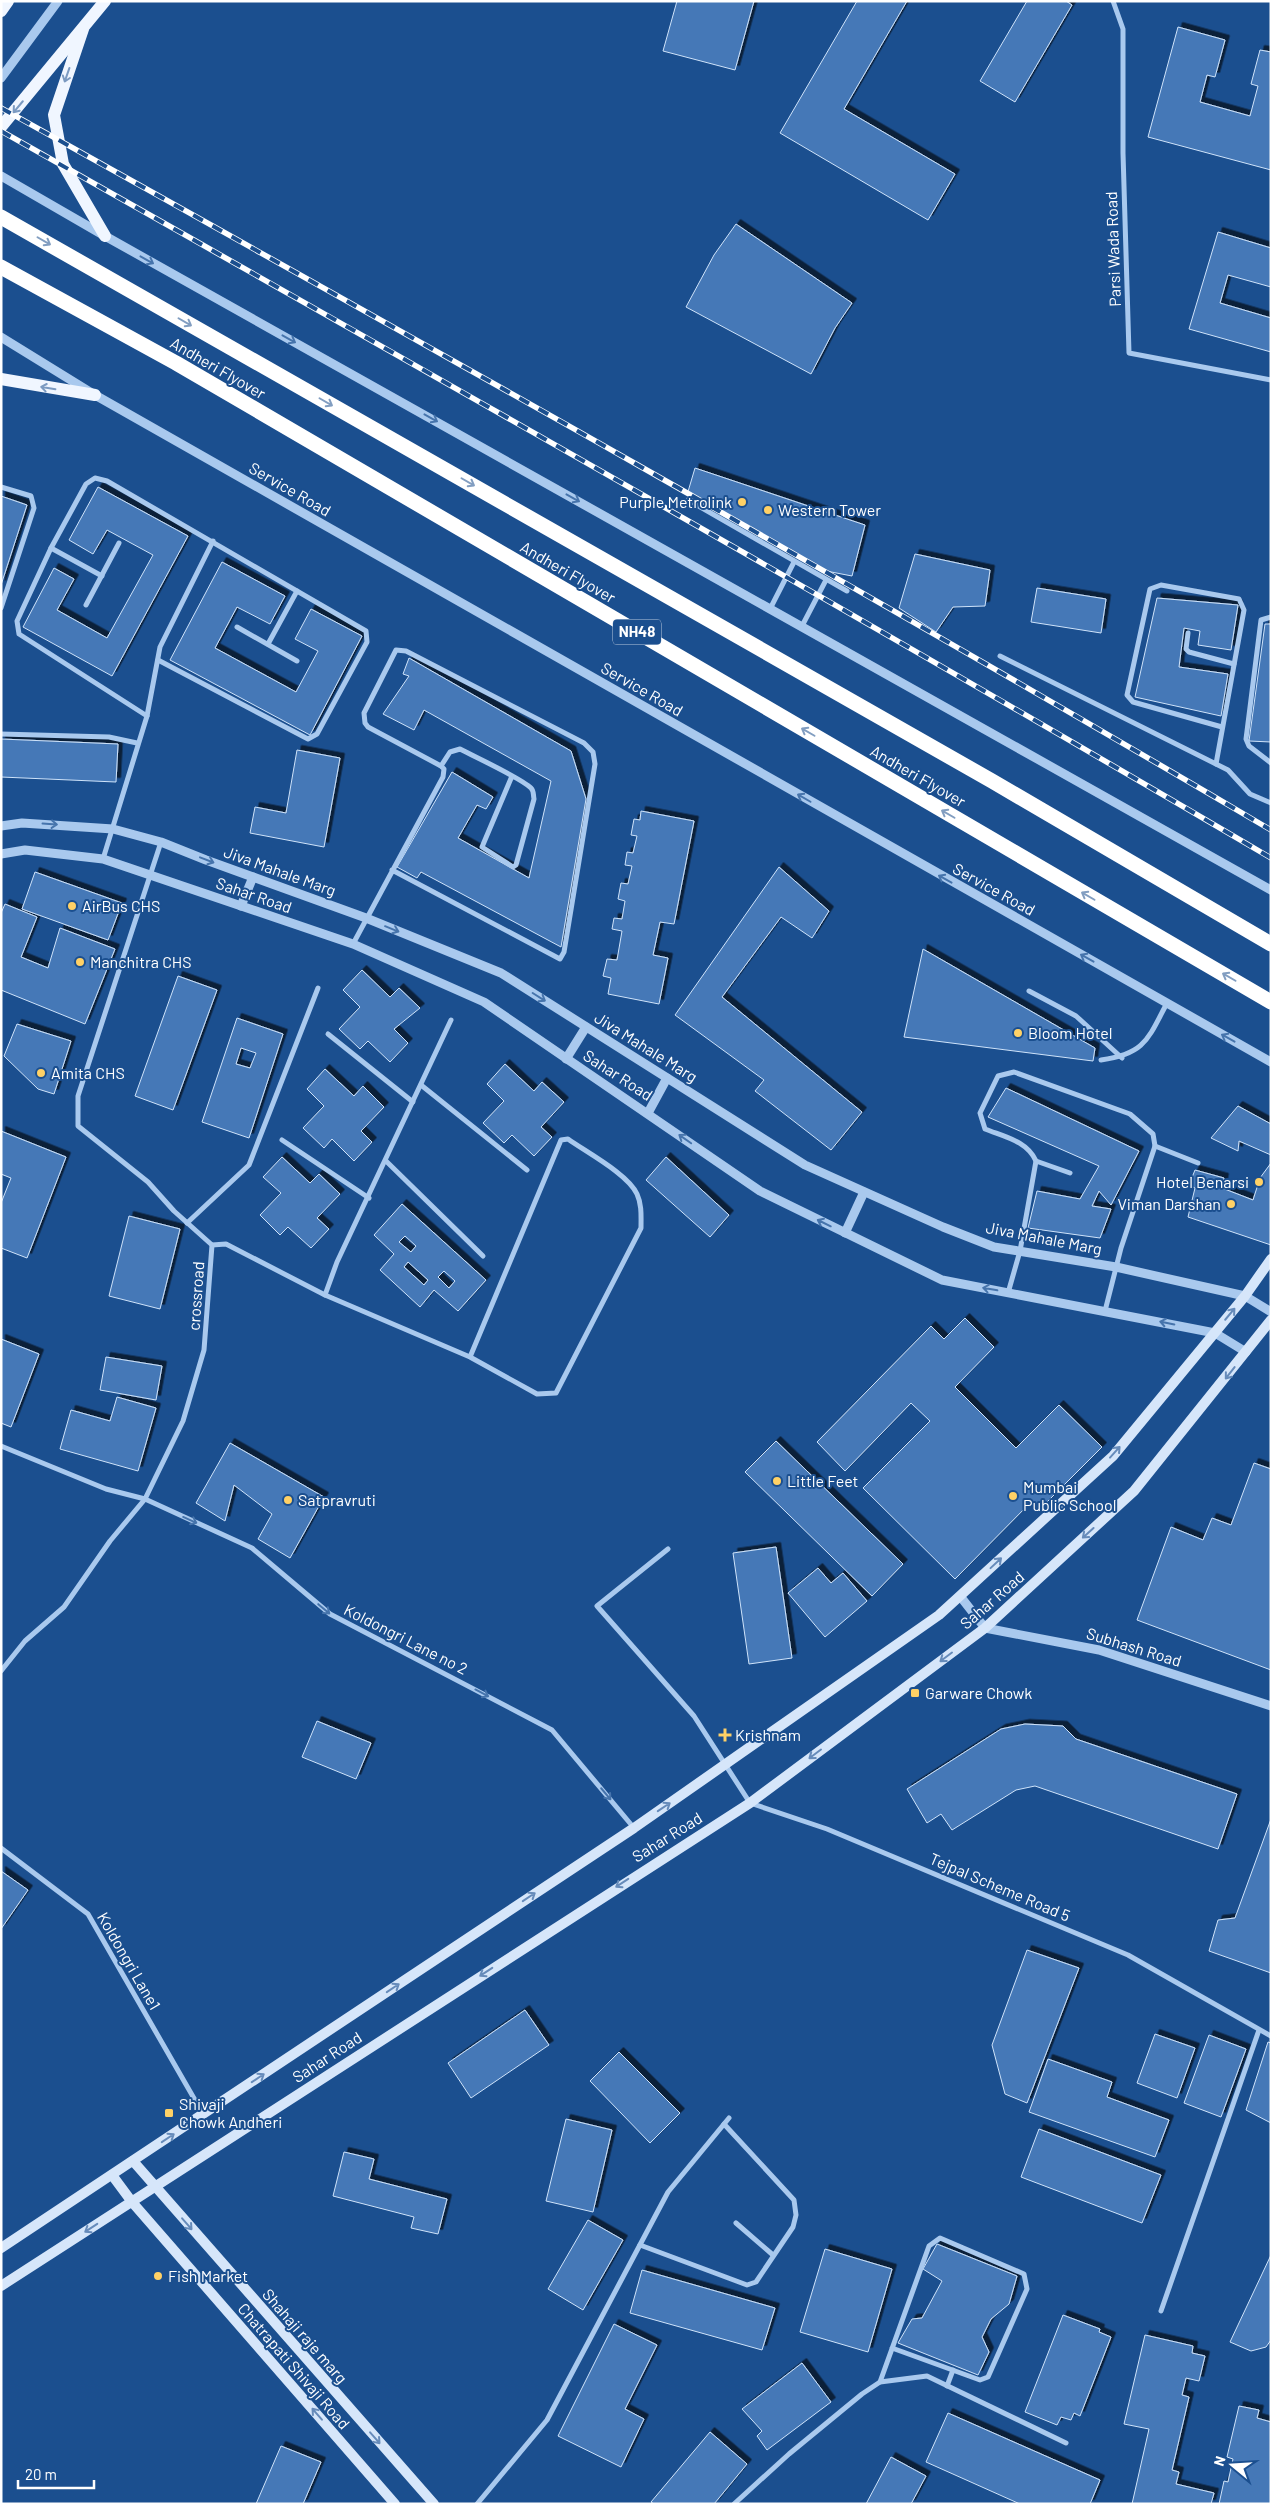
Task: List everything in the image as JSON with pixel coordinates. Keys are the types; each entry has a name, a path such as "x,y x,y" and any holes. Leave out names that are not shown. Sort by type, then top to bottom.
{"highway":[{"name":"Andheri Flyover","path":"1,217 983,776 1271,944"},
{"name":"Andheri Flyover","path":"1,267 176,363 1271,1002"}],"main road":[{"path":"1,11 8,1"},
{"path":"1,127 105,1"},
{"path":"83,29 54,115 63,164 105,236"},
{"path":"1,379 95,395"},
{"name":"Sahar Road","path":"1,2248 634,1828 939,1615 1113,1456 1245,1296 1271,1259"},
{"name":"Sahar Road","path":"1,2286 750,1803 985,1628 1134,1491 1271,1320"},
{"name":"Shahaji raje marg","path":"133,2161 434,2504"},
{"name":"Chatrapati Shivaji Road","path":"112,2175 132,2202 395,2504"}],"street":[{"path":"1,78 58,1"},
{"name":"Parsi Wada Road","path":"1113,1 1123,29 1123,153 1129,353 1271,380"},
{"path":"1,176 1271,890"},
{"name":"Service Road","path":"1,337 95,395 1271,1062"},
{"path":"147,716 18,634 17,621 51,548 86,484 95,478 107,481 366,631 367,642 317,734 308,739 158,660"},
{"path":"1,487 31,496 34,508 1,608"},
{"path":"688,500 847,591"},
{"path":"103,859 137,743 147,716 160,647 213,541"},
{"path":"86,605 119,543"},
{"path":"51,548 102,576"},
{"path":"770,609 794,562"},
{"path":"802,626 826,580"},
{"path":"1216,764 1244,610 1239,598 1161,586 1150,589 1127,695 1133,702 1222,727"},
{"path":"268,644 297,591"},
{"path":"1271,617 1261,620 1246,739 1249,746 1271,763"},
{"path":"237,627 297,661"},
{"path":"1188,634 1186,649 1189,652 1234,664"},
{"path":"353,944 366,918 392,870 443,777 444,769 442,766 368,727 365,723 364,713 394,654 400,649 584,743 593,752 595,764 562,957 557,959 392,870"},
{"path":"1000,656 1228,770 1250,794 1271,803"},
{"path":"1,734 109,737 137,743"},
{"path":"442,766 450,752 460,749 512,776 531,788 534,799 516,865 513,866 482,847 512,776"},
{"name":"Jiva Mahale Marg","path":"1,826 22,822 113,829 162,842 366,918 501,973 805,1165 864,1192 994,1247 1116,1267 1245,1296 1271,1312"},
{"name":"crossroad","path":"1,1671 25,1641 64,1607 110,1541 145,1499 183,1420 204,1350 212,1245 148,1182 78,1126 78,1096 162,842"},
{"name":"Sahar Road","path":"1,854 25,850 103,859 353,944 484,1002 760,1191 942,1280 1215,1333"},
{"path":"241,906 253,877"},
{"path":"187,1222 249,1164 318,988"},
{"path":"1029,991 1076,1016 1122,1058"},
{"path":"1101,1060 1122,1058 1133,1053 1148,1038 1167,1003"},
{"path":"325,1295 337,1262 369,1198 451,1020"},
{"path":"566,1059 586,1027"},
{"path":"328,1034 413,1102"},
{"path":"1008,1293 1020,1251 1036,1162 1031,1151 1020,1143 985,1129 980,1113 998,1076 1014,1072 1130,1114 1153,1134 1155,1146 1116,1267 1105,1311"},
{"path":"648,1113 667,1078"},
{"path":"421,1085 526,1170"},
{"path":"212,1245 226,1244 325,1295 470,1357 537,1394 556,1393 641,1228 641,1206 636,1192 624,1178 568,1139 560,1140 470,1357"},
{"path":"282,1140 369,1198"},
{"path":"1155,1146 1198,1163"},
{"path":"386,1161 483,1256"},
{"path":"1036,1162 1070,1173"},
{"path":"845,1233 864,1192"},
{"path":"1215,1333 1246,1352"},
{"name":"Koldongri Lane no 2","path":"1,1446 106,1490 145,1499 252,1548 330,1614 552,1730 634,1828"},
{"path":"668,1548 597,1606 694,1716 750,1803"},
{"path":"960,1596 985,1628"},
{"name":"Subhash Road","path":"985,1628 1099,1650 1271,1706"},
{"name":"Tejpal Scheme Road 5","path":"750,1803 827,1829 1128,1954 1271,2036"},
{"name":"Koldongri Lane1","path":"1,1848 88,1914 203,2114"},
{"path":"1161,2311 1260,2030"},
{"path":"477,2504 547,2420 668,2192 729,2118"},
{"path":"640,2244 746,2285 756,2282 794,2224 796,2210 794,2200 724,2124"},
{"path":"736,2223 774,2255"},
{"path":"880,2382 892,2348 929,2246 940,2238 1024,2274 1027,2289 988,2377 980,2380 892,2348"},
{"path":"947,2386 953,2370"},
{"path":"734,2504 829,2420 880,2382 927,2376 1066,2442"}],"building":[{"path":"677,1 754,1 735,70 663,51"},
{"path":"857,1 907,1 844,109 955,174 928,220 780,133"},
{"path":"1027,1 1066,1 1072,5 1015,102 980,81"},
{"path":"1178,27 1225,40 1215,77 1207,75 1200,102 1250,116 1258,86 1251,84 1260,50 1271,52 1271,170 1148,137"},
{"path":"736,224 852,303 835,328 811,374 686,307 714,255"},
{"path":"1218,232 1271,248 1271,287 1228,275 1220,303 1271,318 1271,352 1189,329"},
{"name":"Western Tower","path":"695,468 865,525 852,576 821,570 796,553 687,495"},
{"path":"98,487 188,536 112,676 23,627 54,568 74,579 57,610 107,638 153,555 107,530 93,554 69,540"},
{"path":"1,496 27,505 1,585"},
{"path":"915,554 990,570 985,606 953,607 936,632 899,608"},
{"path":"222,562 285,596 270,624 237,607 215,648 296,692 318,651 295,639 311,609 362,636 310,735 170,660"},
{"path":"1037,588 1106,599 1101,633 1031,622"},
{"path":"1157,598 1238,605 1231,650 1198,645 1200,631 1184,628 1179,667 1228,674 1221,716 1135,697"},
{"path":"1265,624 1271,624 1271,742 1249,741"},
{"path":"409,658 571,751 586,799 561,947 421,872 417,878 397,867 452,772 493,797 486,809 477,805 458,838 529,878 551,781 424,710 414,730 383,714 409,676 403,674"},
{"path":"1,739 118,744 116,782 1,777"},
{"path":"297,750 340,758 324,847 250,833 255,807 286,813"},
{"path":"641,811 694,821 674,924 660,922 653,955 668,958 659,1004 608,994 611,978 603,976 607,959 617,960 622,931 612,929 614,918 622,919 625,901 618,899 621,883 628,884 632,866 625,865 627,852 633,853 637,836 631,835 634,819 640,820"},
{"path":"779,867 829,911 812,938 781,917 722,997 862,1112 831,1150 755,1091 764,1080 675,1015"},
{"name":"AirBus CHS","path":"35,872 122,903 108,940 22,909"},
{"name":"Manchitra CHS","path":"5,904 37,917 21,957 48,968 60,928 115,949 85,1024 1,990 1,913"},
{"path":"923,949 1095,1048 1093,1061 904,1037"},
{"path":"362,970 390,997 399,988 420,1008 394,1029 408,1043 390,1062 368,1041 360,1049 339,1029 360,1007 343,990"},
{"path":"178,976 217,990 173,1110 135,1096"},
{"path":"237,1018 283,1034 249,1138 202,1122","holes":["241,1048 256,1053 250,1068 236,1064"]},
{"name":"Amita CHS","path":"17,1024 71,1041 54,1094 38,1089 4,1056"},
{"path":"505,1064 534,1091 542,1082 564,1102 541,1127 552,1137 534,1156 512,1135 504,1143 483,1123 504,1101 487,1084"},
{"path":"325,1069 354,1096 363,1086 384,1107 361,1131 372,1142 354,1161 332,1139 324,1148 303,1128 324,1106 307,1089"},
{"path":"1006,1088 1139,1151 1111,1205 1099,1191 1092,1206 1111,1209 1100,1238 1028,1228 1037,1191 1080,1199 1099,1166 988,1117"},
{"name":"Viman Darshan","path":"1238,1106 1271,1124 1271,1155 1239,1141 1238,1151 1211,1138"},
{"path":"1,1131 66,1157 27,1258 1,1248 1,1203 11,1178 1,1174"},
{"path":"282,1157 310,1183 319,1174 340,1194 317,1218 329,1229 311,1248 288,1227 280,1235 260,1215 281,1193 263,1177"},
{"path":"666,1157 729,1215 710,1237 646,1180"},
{"name":"Viman Darshan","path":"1271,1163 1271,1245 1188,1217 1195,1188 1189,1185 1195,1170 1224,1178 1222,1188 1253,1200 1260,1178"},
{"path":"402,1204 486,1280 458,1311 434,1290 420,1307 380,1270 394,1254 374,1235","holes":["405,1236 416,1246 411,1252 399,1242","408,1262 428,1280 424,1285 404,1267","444,1271 455,1281 449,1288 438,1277"]},
{"path":"129,1216 180,1229 160,1309 109,1296"},
{"path":"965,1318 994,1347 955,1387 1016,1448 1059,1405 1102,1447 1039,1510 1031,1502 955,1579 863,1488 930,1421 911,1403 845,1471 817,1442 931,1326 944,1339"},
{"path":"1,1339 39,1354 11,1427 1,1423"},
{"path":"106,1357 162,1366 156,1400 100,1390"},
{"path":"117,1397 156,1408 138,1471 60,1449 71,1410 110,1421"},
{"path":"776,1441 903,1564 872,1596 745,1472"},
{"name":"Satpravruti","path":"230,1443 324,1497 290,1558 258,1539 272,1514 234,1485 225,1521 196,1503"},
{"path":"1254,1463 1271,1469 1271,1670 1137,1620 1171,1527 1203,1540 1212,1518 1231,1525"},
{"path":"776,1547 792,1658 749,1664 733,1553"},
{"path":"818,1568 831,1583 843,1573 867,1601 825,1637 788,1593"},
{"path":"317,1721 371,1743 356,1779 302,1757"},
{"path":"1025,1724 1063,1726 1076,1739 1237,1794 1218,1849 1035,1786 1016,1790 952,1830 941,1814 927,1823 907,1789 1001,1729"},
{"path":"1271,1819 1271,1973 1209,1951 1218,1920 1235,1918"},
{"path":"1,1871 28,1890 1,1929"},
{"path":"1027,1950 1079,1968 1027,2103 1005,2094 992,2045"},
{"path":"525,2010 549,2045 471,2098 448,2063"},
{"path":"1155,2034 1195,2048 1177,2098 1137,2083"},
{"path":"1209,2035 1246,2049 1221,2117 1184,2103"},
{"path":"1268,2042 1271,2043 1271,2123 1246,2110"},
{"path":"619,2052 680,2113 650,2143 590,2081"},
{"path":"1048,2059 1112,2082 1107,2097 1169,2120 1155,2157 1029,2112"},
{"path":"566,2119 612,2130 593,2212 546,2201"},
{"path":"1039,2129 1161,2175 1142,2223 1021,2177"},
{"path":"344,2152 374,2159 369,2179 447,2199 438,2234 411,2228 414,2217 333,2196"},
{"path":"588,2220 623,2240 583,2310 548,2289"},
{"path":"937,2244 1017,2276 1009,2304 991,2319 982,2337 989,2352 978,2375 898,2343 912,2319 922,2318 942,2281 923,2269"},
{"path":"825,2249 892,2269 868,2352 800,2332"},
{"path":"1271,2255 1271,2340 1266,2347 1251,2351 1230,2342"},
{"path":"642,2270 775,2308 762,2350 630,2313"},
{"path":"1063,2315 1100,2329 1099,2332 1111,2337 1080,2416 1074,2413 1071,2420 1061,2417 1057,2425 1025,2412"},
{"path":"614,2324 657,2345 625,2409 644,2419 621,2467 558,2436"},
{"path":"1145,2335 1193,2346 1192,2353 1205,2356 1199,2381 1186,2378 1182,2395 1189,2397 1172,2470 1179,2472 1176,2484 1214,2493 1211,2504 1132,2504 1149,2429 1124,2424"},
{"path":"802,2363 831,2402 767,2450 757,2436 762,2431 742,2409"},
{"path":"1239,2406 1259,2410 1257,2418 1271,2422 1271,2504 1219,2504 1224,2481 1228,2482 1233,2459 1227,2457"},
{"path":"948,2413 1100,2480 1090,2504 1020,2504 926,2462"},
{"path":"710,2432 747,2464 714,2504 654,2504 651,2502"},
{"path":"281,2446 321,2462 303,2504 256,2504"},
{"path":"891,2457 926,2476 911,2504 866,2504"}],"railway":[{"path":"1,108 638,465 955,646 1271,830"},
{"path":"1,131 479,401 1271,858"}],"place":[{"name":"Purple Metrolink","path":"742,502"},
{"name":"Western Tower","path":"768,510"},
{"name":"AirBus CHS","path":"72,906"},
{"name":"Manchitra CHS","path":"80,962"},
{"name":"Bloom Hotel","path":"1018,1033"},
{"name":"Amita CHS","path":"41,1073"},
{"name":"Hotel Benarsi","path":"1259,1182"},
{"name":"Viman Darshan","path":"1231,1204"},
{"name":"Little Feet","path":"777,1481"},
{"name":"Mumbai Public School","path":"1013,1496"},
{"name":"Satpravruti","path":"288,1500"},
{"name":"Garware Chowk","path":"915,1693"},
{"name":"Krishnam","path":"725,1735"},
{"name":"Shivaji Chowk Andheri","path":"169,2113"},
{"name":"Fish Market","path":"158,2276"}]}
